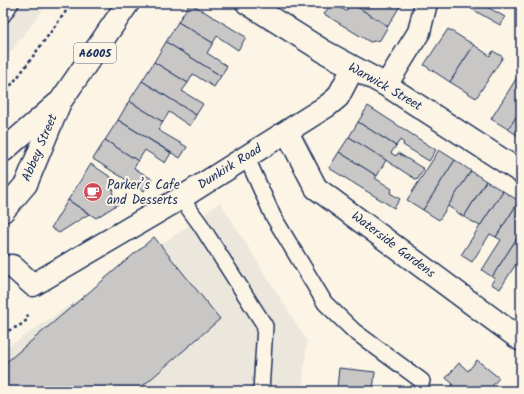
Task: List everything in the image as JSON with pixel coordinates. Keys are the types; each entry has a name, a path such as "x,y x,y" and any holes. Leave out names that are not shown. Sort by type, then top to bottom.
{"street":[{"name":"Abbey Street","path":"3,211 26,184 60,102 128,3"},
{"name":"Warwick Street","path":"247,3 324,52 386,85 521,172"},
{"path":"386,85 419,32 426,3"},
{"name":"Dunkirk Road","path":"12,266 33,285 181,198 327,106 338,97 353,68"},
{"name":"Abbey Street","path":"3,151 60,102"},
{"name":"Waterside Gardens","path":"287,132 316,188 521,340"}],"lane":[{"path":"3,15 11,3"},
{"path":"246,156 273,216 325,303 354,331 422,381"},
{"path":"181,198 200,224 265,326 261,391"}],"path":[{"path":"3,95 72,3"}],"shaded area":[{"path":"3,3 48,3 3,62"},
{"path":"220,202 307,341 302,391 3,391 3,350 190,225"}],"building":[{"path":"190,3 246,37 238,50 217,36 213,43 178,22"},
{"path":"332,3 346,11 351,3 388,26 380,40 370,42 324,14"},
{"path":"351,3 394,3 400,6 388,26"},
{"path":"461,3 480,3 505,17 500,25"},
{"path":"178,22 213,43 207,53 227,66 221,76 166,42"},
{"path":"448,29 474,45 450,82 424,65"},
{"path":"166,42 221,76 214,87 193,74 188,83 154,62"},
{"path":"474,45 490,56 493,51 503,57 476,98 450,82"},
{"path":"154,62 188,83 182,91 203,104 196,115 142,81"},
{"path":"521,71 521,110 508,129 491,119"},
{"path":"142,81 196,115 190,126 169,112 163,122 129,101"},
{"path":"129,101 163,122 158,130 187,147 180,158 118,120"},
{"path":"368,106 436,150 429,161 403,145 404,143 400,140 396,146 358,122"},
{"path":"521,110 521,138 508,129"},
{"path":"118,120 171,153 165,163 145,150 138,161 105,140"},
{"path":"358,122 396,146 391,153 396,156 398,153 424,169 417,180 349,137"},
{"path":"349,137 386,160 377,176 339,152"},
{"path":"105,140 138,161 134,168 152,179 144,191 93,159"},
{"path":"439,150 455,160 423,210 407,200"},
{"path":"339,152 377,176 375,178 392,189 390,193 400,199 394,208 329,168"},
{"path":"455,160 471,171 439,220 423,210"},
{"name":"Parker’s Cafe and Desserts","path":"91,164 115,180 110,188 114,190 112,194 123,201 96,218 68,200"},
{"path":"471,171 486,181 464,217 448,206"},
{"path":"486,181 503,191 480,226 464,217"},
{"path":"503,191 519,201 496,237 490,234 472,262 461,255"},
{"path":"68,200 89,214 59,233 51,228"},
{"path":"519,201 521,202 521,232 492,277 482,270 501,240 496,237"},
{"path":"521,232 521,256 500,289 491,284 495,278 492,277"},
{"path":"154,237 220,319 137,391 3,391 3,365"},
{"path":"477,360 499,378 488,391 447,391 453,384 446,378 459,363 468,371"},
{"path":"339,368 375,372 373,390 381,391 322,391 323,387 337,388"}],"place":[{"name":"Parker’s Cafe and Desserts","path":"93,192"}]}
